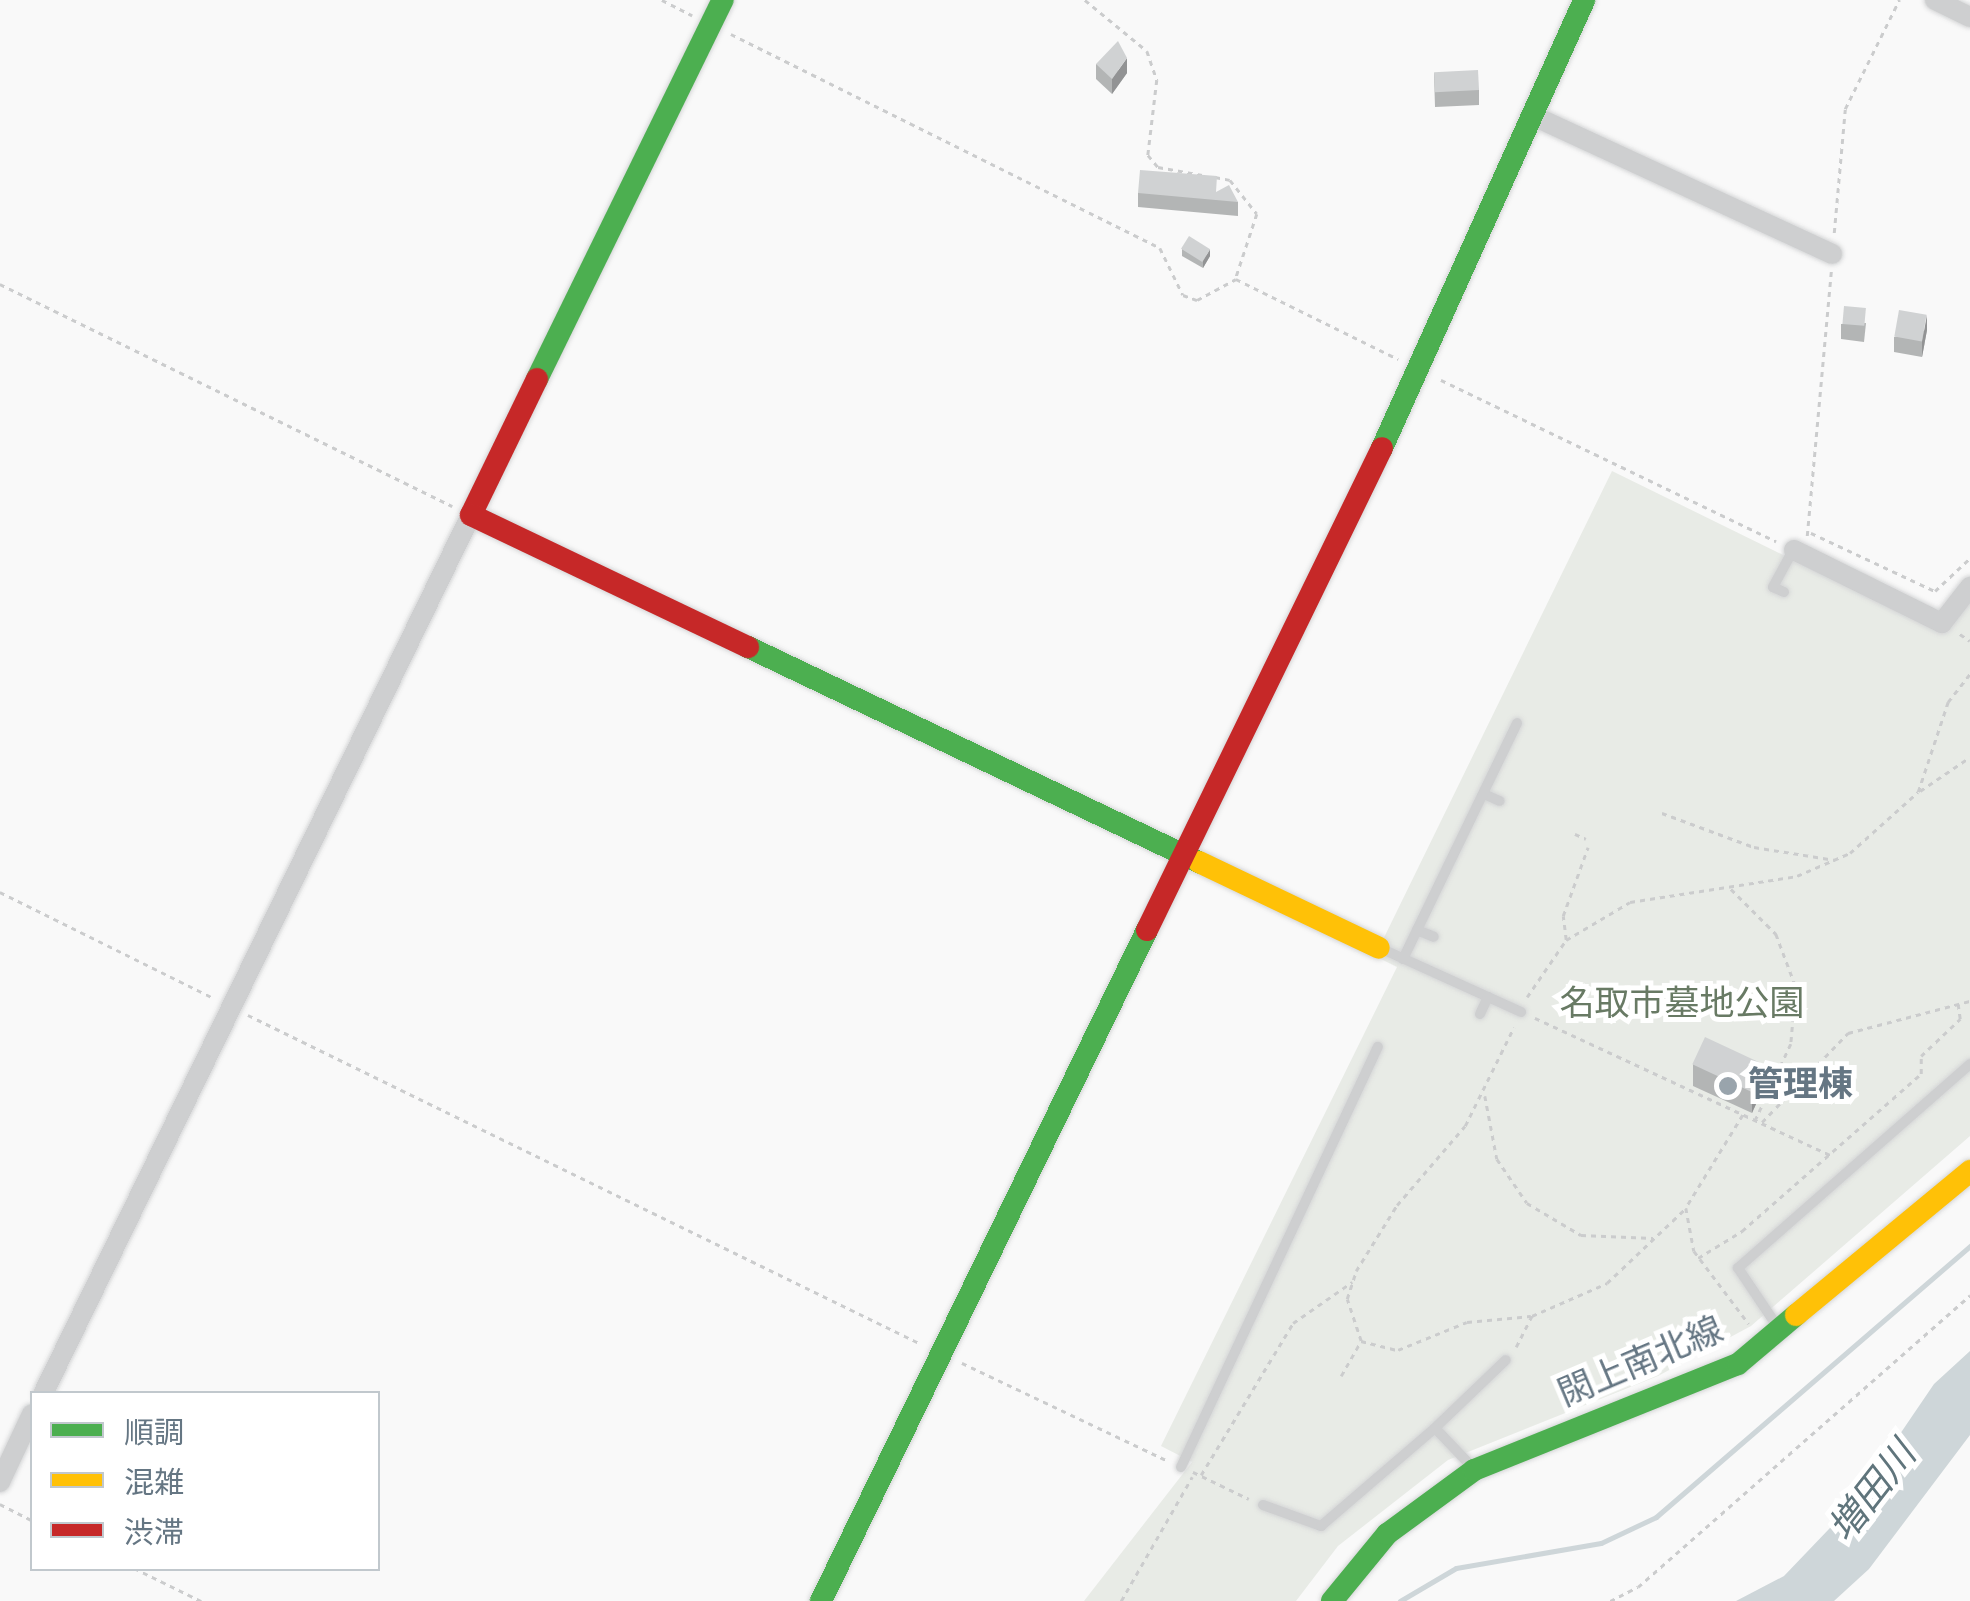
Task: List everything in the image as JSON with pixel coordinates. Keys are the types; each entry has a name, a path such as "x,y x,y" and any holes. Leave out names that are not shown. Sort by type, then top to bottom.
{"street":[{"path":"43,1391 723,0"},
{"path":"821,1601 1420,370 1538,118 1584,0"},
{"path":"1935,0 1970,17"},
{"path":"1538,118 1832,254"},
{"path":"471,515 1182,859 1379,948"},
{"path":"1794,550 1942,622 1970,587"},
{"name":"閖上南北線","path":"1332,1601 1387,1534 1474,1470 1680,1392 1782,1333 1970,1171"},
{"path":"0,1482 30,1418"}],"lane":[{"path":"1784,592 1773,587 1794,550"},
{"path":"1404,959 1517,723"},
{"path":"1484,794 1500,800"},
{"path":"1418,930 1434,938"},
{"path":"1379,948 1521,1012"},
{"path":"1480,1014 1488,997"},
{"path":"1181,1467 1378,1047"},
{"path":"1782,1333 1738,1268 1970,1064"},
{"path":"1263,1505 1321,1526 1506,1360"},
{"path":"1434,1428 1474,1470"}],"path":[{"path":"662,0 1160,248 1184,294 1196,300 1236,279 1258,214 1230,180 1158,166 1148,155 1157,80 1147,51 1086,0"},
{"path":"1236,279 1794,550 1810,532 1845,109 1899,0"},
{"path":"0,284 471,515"},
{"path":"1810,532 1935,591 1970,558"},
{"path":"1918,792 1948,702 1970,674"},
{"path":"1341,1376 1361,1341 1347,1300 1377,1233 1485,1094 1521,1012 1566,940 1630,902 1730,888 1836,860 1918,792 1970,757"},
{"path":"1662,813 1741,843 1836,860"},
{"path":"1574,834 1586,840"},
{"path":"1566,940 1563,916 1588,848"},
{"path":"1730,888 1776,934 1796,987 1791,1044 1756,1120"},
{"path":"0,892 940,1353 1263,1505"},
{"path":"1761,1123 1848,1034 1970,1000"},
{"path":"1698,1258 1920,1074 1921,1056 1960,1019 1958,1004"},
{"path":"1521,1012 1832,1156"},
{"path":"1485,1094 1498,1159 1527,1202 1582,1235 1653,1238"},
{"path":"1361,1341 1398,1350 1467,1322 1532,1316 1608,1283 1686,1208 1743,1115"},
{"path":"1686,1208 1698,1258 1750,1330"},
{"path":"1200,1476 1293,1323 1352,1282"},
{"path":"1610,1601 1638,1587 1970,1295"},
{"path":"1506,1360 1532,1316"},
{"path":"1121,1601 1194,1473"},
{"path":"0,1504 30,1519"},
{"path":"140,1571 201,1601"}],"green space":[{"name":"名取市墓地公園","path":"1612,471 1934,629 1970,598 1970,1136 1751,1326 1658,1376 1448,1460 1338,1546 1296,1601 1084,1601 1192,1462 1161,1446 1397,967 1375,956"}],"water":[{"name":"増田川","path":"1970,1351 1970,1435 1869,1569 1834,1601 1736,1601 1784,1576 1851,1506 1934,1384"}],"building":[{"path":"1118,41 1127,58 1112,79 1096,64"},
{"path":"1478,70 1479,90 1435,92 1434,72"},
{"path":"1140,170 1217,176 1216,192 1229,185 1238,202 1138,193"},
{"path":"1189,236 1210,249 1202,262 1181,249"},
{"path":"1844,306 1866,308 1864,326 1842,324"},
{"path":"1899,310 1927,315 1922,341 1894,337"},
{"path":"1705,1037 1764,1064 1751,1092 1692,1064"}],"waterway":[{"path":"1400,1601 1456,1568 1601,1543 1656,1517 1970,1246"}],"traffic: fast":[{"path":"537,379 723,0"},
{"path":"1382,448 1584,0"},
{"path":"748,647 1199,862"},
{"path":"821,1601 1147,930"},
{"path":"1332,1601 1387,1534 1474,1470 1738,1364 1796,1315"}],"traffic: slow":[{"path":"1199,862 1379,948"},
{"path":"1796,1315 1970,1171"}],"traffic: jam":[{"path":"537,379 471,515 748,647"},
{"path":"1147,930 1382,448"}],"place":[{"name":"管理棟","path":"1728,1086"}]}
